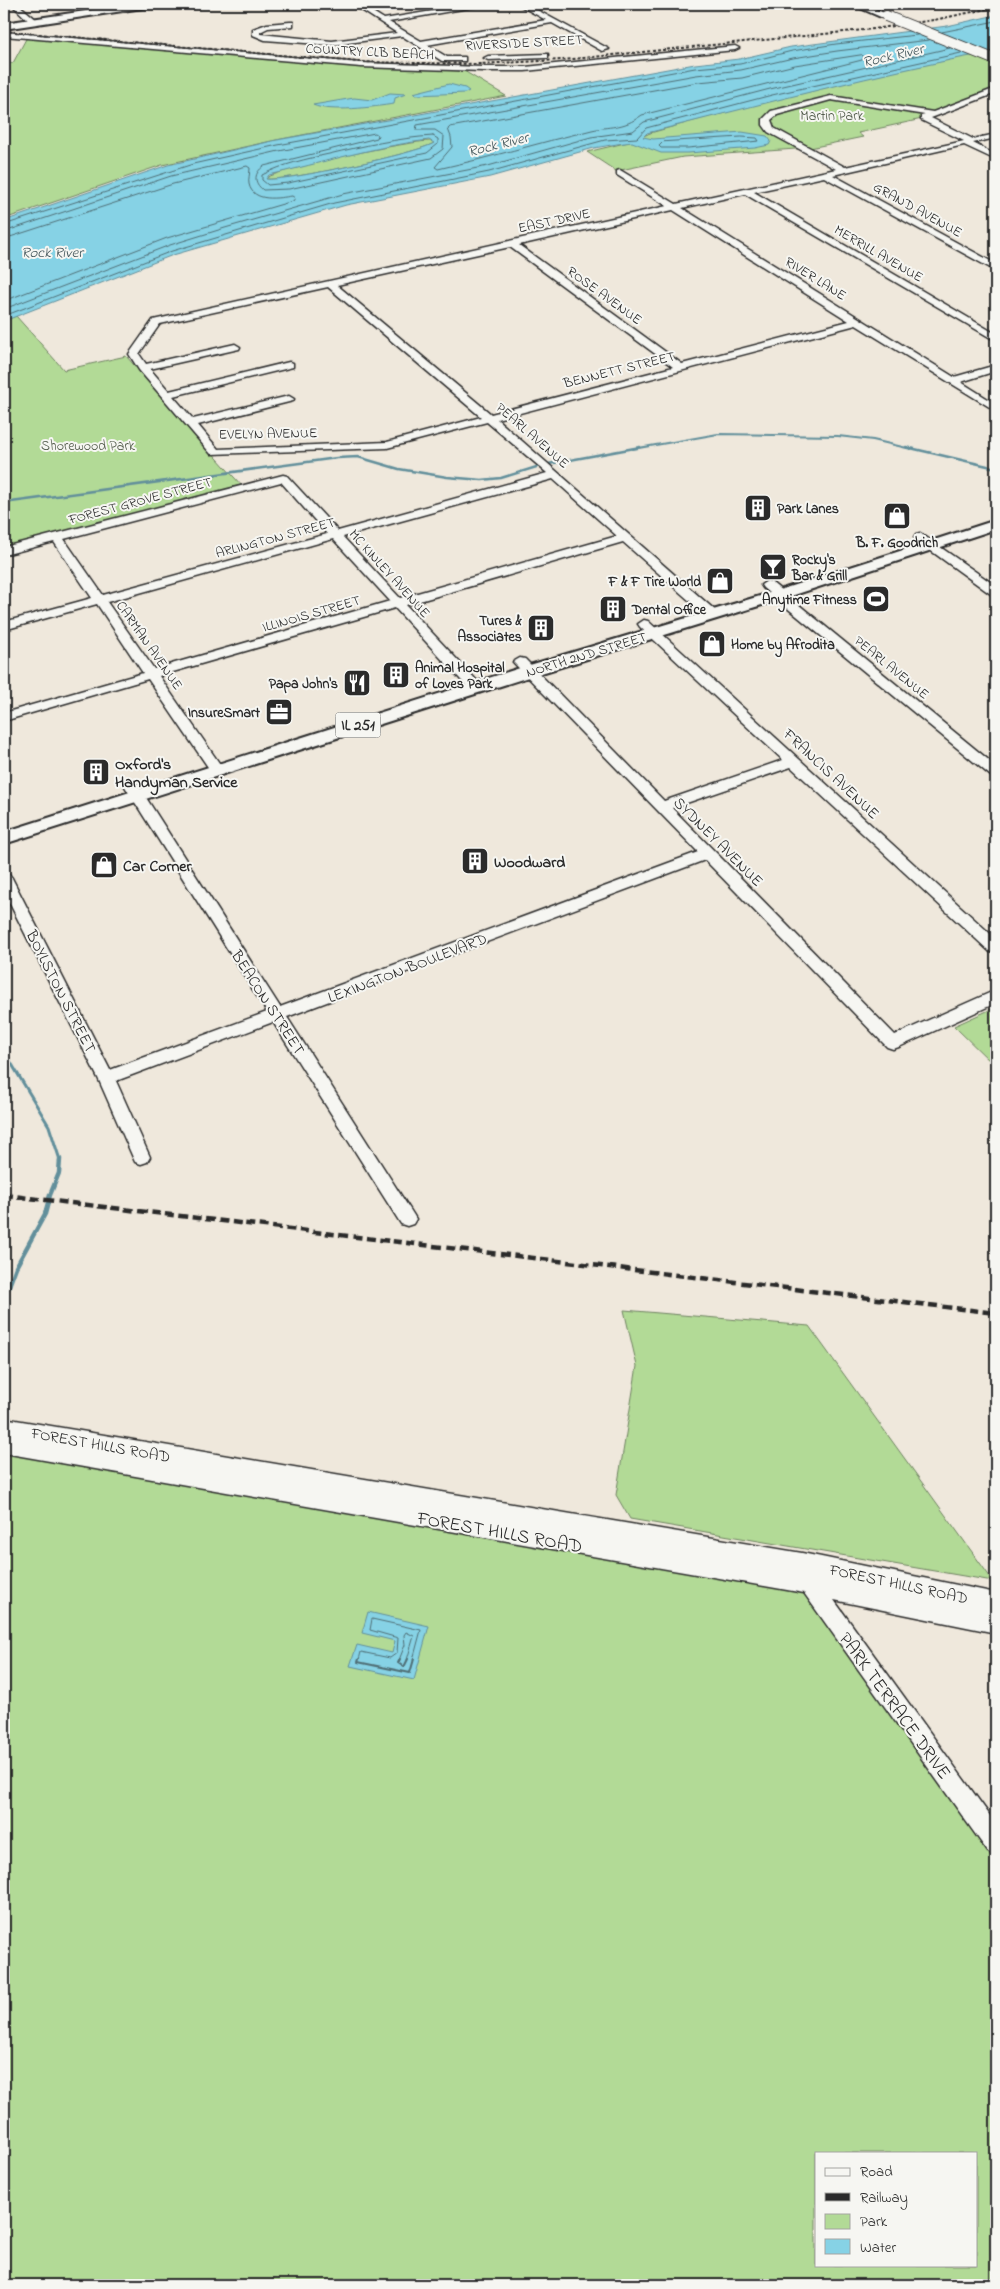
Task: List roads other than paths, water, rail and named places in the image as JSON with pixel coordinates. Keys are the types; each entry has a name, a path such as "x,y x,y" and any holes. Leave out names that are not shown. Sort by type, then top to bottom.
{"main road":[{"path":"4,26 120,6 149,4"},
{"path":"856,4 996,60"},
{"name":"NORTH 2ND STREET","path":"4,824 134,790 773,590 925,541 996,513"},
{"name":"NORTH 2ND STREET","path":"925,541 996,524"},
{"name":"NORTH 2ND STREET","path":"4,838 134,790"}],"street":[{"path":"14,4 34,22"},
{"path":"355,4 419,44 554,21"},
{"path":"382,21 487,4"},
{"path":"521,4 554,21"},
{"name":"RIVERSIDE STREET","path":"554,21 605,49 587,51"},
{"path":"290,24 267,26 256,31 257,35 265,38 332,43 402,34"},
{"name":"COUNTRY CLB BEACH","path":"4,34 360,65 483,70 535,68 735,48"},
{"name":"RIVERSIDE STREET","path":"419,44 445,59 474,58"},
{"name":"RIVERSIDE STREET","path":"484,58 552,55"},
{"path":"996,90 924,118 996,158"},
{"path":"845,170 771,130 767,125 767,119 774,113 830,98 934,114"},
{"name":"EAST DRIVE","path":"134,354 157,322 996,136"},
{"name":"RIVER LANE","path":"620,173 678,207 996,408"},
{"name":"GRAND AVENUE","path":"826,174 996,268"},
{"name":"MERRILL AVENUE","path":"747,192 996,338"},
{"name":"ROSE AVENUE","path":"512,244 682,368"},
{"name":"PEARL AVENUE","path":"329,283 626,536 708,610"},
{"name":"BENNETT STREET","path":"387,445 859,322"},
{"path":"143,368 235,347"},
{"name":"EVELYN AVENUE","path":"134,354 143,368 215,452 387,445"},
{"path":"166,395 289,366"},
{"path":"953,380 996,368"},
{"path":"191,423 289,399"},
{"name":"ARLINGTON STREET","path":"4,626 336,536 548,469"},
{"name":"MC KINLEY AVENUE","path":"283,478 472,684"},
{"name":"FOREST GROVE STREET","path":"4,551 283,478"},
{"name":"ILLINOIS STREET","path":"4,717 626,536"},
{"name":"CARMAN AVENUE","path":"57,538 214,765"},
{"path":"925,541 996,592"},
{"name":"PEARL AVENUE","path":"773,590 996,774"},
{"name":"FRANCIS AVENUE","path":"649,628 996,948"},
{"name":"SYDNEY AVENUE","path":"524,667 893,1042 996,996"},
{"path":"661,807 793,760"},
{"name":"BEACON STREET","path":"134,790 407,1219"},
{"name":"LEXINGTON BOULEVARD","path":"106,1078 278,1016 708,854"},
{"name":"BOYLSTON STREET","path":"4,878 106,1078 141,1157"},
{"name":"FOREST HILLS ROAD","path":"4,1427 391,1503"},
{"name":"FOREST HILLS ROAD","path":"4,1444 391,1503 805,1573 996,1603"},
{"name":"FOREST HILLS ROAD","path":"805,1573 996,1623"},
{"name":"PARK TERRACE DRIVE","path":"805,1573 996,1844"}],"water":[{"name":"Rock River","path":"996,15 996,51 821,89 647,133 643,137 653,139 742,132 767,136 771,141 769,145 755,148 688,153 661,153 632,142 617,144 594,148 490,177 346,205 173,255 4,321 4,221 168,165 277,140 695,64 739,59 791,47 947,26","holes":["429,140 434,143 423,148 351,166 297,176 266,179 269,175 369,151"]},
{"path":"449,84 465,88 469,91 465,93 416,95 413,93"},
{"path":"390,93 406,94 395,98 394,104 375,107 330,109 313,105 354,98 372,100"},
{"path":"368,1612 429,1626 414,1680 350,1666 357,1645 392,1653 395,1641 362,1633"}],"waterway":[{"path":"633,449 718,434 838,436 873,440 911,449"},
{"path":"4,503 337,458 358,457 399,469 447,477 482,480 501,478 543,465 640,447"},
{"path":"906,447 996,468"},
{"path":"4,1051 49,1126 60,1160"},
{"path":"4,1299 16,1267 45,1214 59,1173 60,1160"},
{"path":"4,1359 4,1381"}],"railway":[{"path":"4,31 359,62 479,64 562,60 874,29 934,20 996,7"},
{"path":"4,1195 996,1313"}],"place":[{"name":"Park Lanes","path":"758,508"},
{"name":"B. F. Goodrich","path":"897,516"},
{"name":"Rocky's Bar & Grill","path":"773,567"},
{"name":"F & F Tire World","path":"720,581"},
{"name":"Anytime Fitness","path":"876,599"},
{"name":"Dental Office","path":"613,609"},
{"name":"Tures & Associates","path":"541,628"},
{"name":"Home by Afrodita","path":"712,644"},
{"name":"Animal Hospital of Loves Park","path":"396,675"},
{"name":"Papa John's","path":"357,683"},
{"name":"InsureSmart","path":"279,712"},
{"name":"Oxford's Handyman Service","path":"96,772"},
{"name":"Woodward","path":"475,861"},
{"name":"Car Corner","path":"104,865"}],"park label":[{"name":"Martin Park","path":"832,115"},
{"name":"Shorewood Park","path":"88,445"}]}
